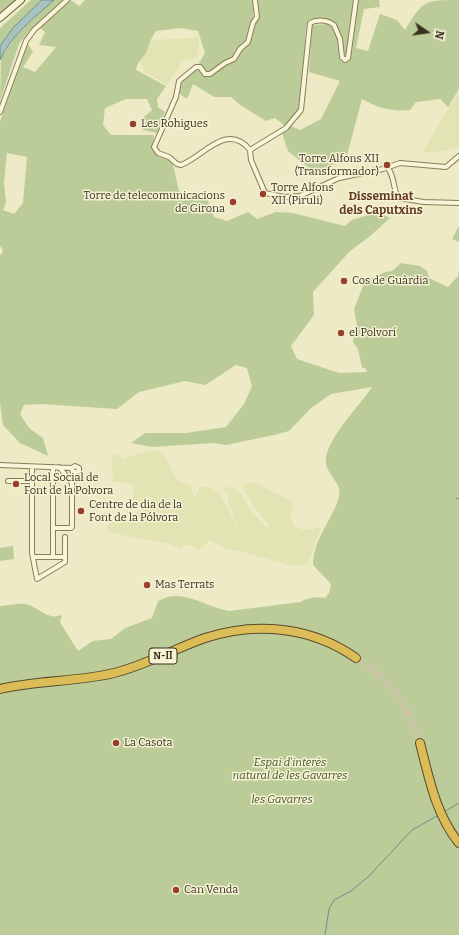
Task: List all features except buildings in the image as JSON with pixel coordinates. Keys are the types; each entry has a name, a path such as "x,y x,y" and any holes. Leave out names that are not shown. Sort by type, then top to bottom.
{"highway":[{"name":"N-II","path":"0,689 112,673 142,664 214,636 257,629 287,630 309,635 336,646 356,658"},
{"path":"420,743 436,801 447,825 459,843"}],"main road":[{"path":"0,18 21,0"}],"street":[{"path":"0,112 26,41 34,30 67,0"},
{"path":"256,0 257,17 253,23 248,42 240,49 234,59 225,62 210,74 205,74 200,67 196,67 179,82 176,96 154,147 158,153 169,157 177,164 181,165 222,140 236,140 250,150 251,160 265,193 283,197 299,196 339,178 388,168 403,163 444,168 451,164 459,156"},
{"path":"250,150 286,128 301,110 310,23 319,21 332,23 338,30 342,57 345,60 348,58 356,0"},
{"path":"388,168 394,178 395,192 399,198 424,202 459,203"},
{"path":"0,465 72,468"},
{"path":"32,467 33,557 37,579 65,562 65,537"},
{"path":"53,467 53,557"},
{"path":"53,528 72,527 72,483 59,467"},
{"path":"8,481 32,481"},
{"path":"33,557 65,557"}],"green space":[{"path":"0,0 16,0 0,15"},
{"path":"31,0 42,0 13,28 0,46 0,28"},
{"path":"54,0 63,0 30,30 19,44 0,101 1,58 21,28"},
{"name":"Espai d'interès natural de les Gavarres","path":"71,0 79,6 85,0 254,0 253,20 247,37 237,53 212,71 205,72 198,65 205,53 198,31 181,28 156,31 136,70 166,86 157,99 158,107 165,112 157,133 143,130 144,117 152,110 147,99 126,99 105,108 103,125 111,135 154,135 153,149 155,153 169,158 173,165 180,195 188,194 207,198 214,217 227,221 248,212 257,219 276,212 293,213 345,226 352,220 378,212 390,218 369,237 350,251 313,292 314,315 291,346 297,359 339,373 367,372 366,369 362,367 358,349 353,342 357,325 354,309 365,281 385,272 392,271 401,263 420,266 427,271 429,278 448,287 458,276 459,268 459,935 0,935 0,606 25,604 47,615 60,615 62,617 60,620 61,624 78,651 93,641 111,639 125,628 152,618 158,601 167,597 176,596 194,599 229,611 301,602 306,599 319,597 325,598 329,593 331,584 313,565 314,556 319,538 336,506 340,492 327,468 327,455 330,445 343,424 372,387 331,394 310,409 289,431 226,445 214,443 152,447 131,443 145,433 186,433 226,427 244,404 252,386 247,368 236,365 205,385 185,381 139,392 117,409 41,404 24,405 20,414 29,428 43,438 48,456 20,443 3,425 0,403 0,255 2,254 3,250 0,246 0,122 23,53 28,44 33,52 23,67 35,72 56,47 39,45 45,32 40,28","holes":["7,153 27,157 23,203 14,214 3,210 6,202 4,183"]},
{"path":"257,0 354,0 347,54 343,54 340,33 334,22 317,19 309,20 306,27 301,105 292,119 285,126 275,118 266,121 240,105 231,97 214,97 193,84 187,99 180,94 181,86 185,78 191,73 199,70 208,77 226,63 235,60 255,22 259,19"},
{"path":"358,0 379,0 380,7 364,9 356,48 368,51 380,14 397,20 405,30 416,13 426,4 439,0 459,0 459,89 448,107 440,99 416,102 410,110 391,110 374,105 362,99 346,159 328,167 318,175 288,151 282,133 291,126 300,130 321,119 340,81 309,72 312,25 332,25 339,43 342,61 347,61 349,59"},
{"path":"199,35 198,57 183,61 167,85 146,73 140,63 152,40 193,38"},
{"path":"459,91 459,147 439,152 422,152"},
{"path":"459,226 459,242 452,239"},
{"path":"156,449 164,454 177,481 191,485 194,498 200,487 207,486 219,492 239,530 228,501 227,492 223,490 223,487 234,488 243,496 246,504 266,527 269,527 269,525 255,508 242,486 252,481 293,502 291,517 295,527 304,530 321,528 308,562 304,566 288,565 240,551 228,550 209,540 199,551 190,545 183,546 182,549 170,544 107,532 107,525 119,519 141,521 135,516 135,513 146,507 150,501 150,498 147,496 133,507 132,498 135,488 134,485 122,482 113,482 112,457 114,454 119,454 123,459"},
{"path":"13,546 14,559 0,561 0,548"}],"water":[{"path":"42,0 54,0 31,20 17,35 0,60 0,46 13,28"}],"waterway":[{"path":"444,812 459,803"},
{"path":"325,935 329,909 334,900 351,891 369,876 412,830 437,816"}],"tunnel":[{"path":"356,658 368,666 388,684 396,694 410,717 420,743"}],"place":[{"name":"Les Rohigues","path":"133,124"},
{"name":"Torre Alfons XII (Transformador)","path":"387,165"},
{"name":"Torre Alfons XII (Piruli)","path":"263,194"},
{"name":"Torre de telecomunicacions de Girona","path":"233,202"},
{"name":"Cos de Guàrdia","path":"344,281"},
{"name":"el Polvorí","path":"341,333"},
{"name":"Local Social de Font de la Polvora","path":"16,484"},
{"name":"Centre de dia de la Font de la Pólvora","path":"81,511"},
{"name":"Mas Terrats","path":"147,585"},
{"name":"La Casota","path":"116,743"},
{"name":"Can Venda","path":"176,890"}],"district":[{"name":"Disseminat dels Caputxins","path":"381,204"}],"park label":[{"name":"les Gavarres","path":"282,800"}]}
